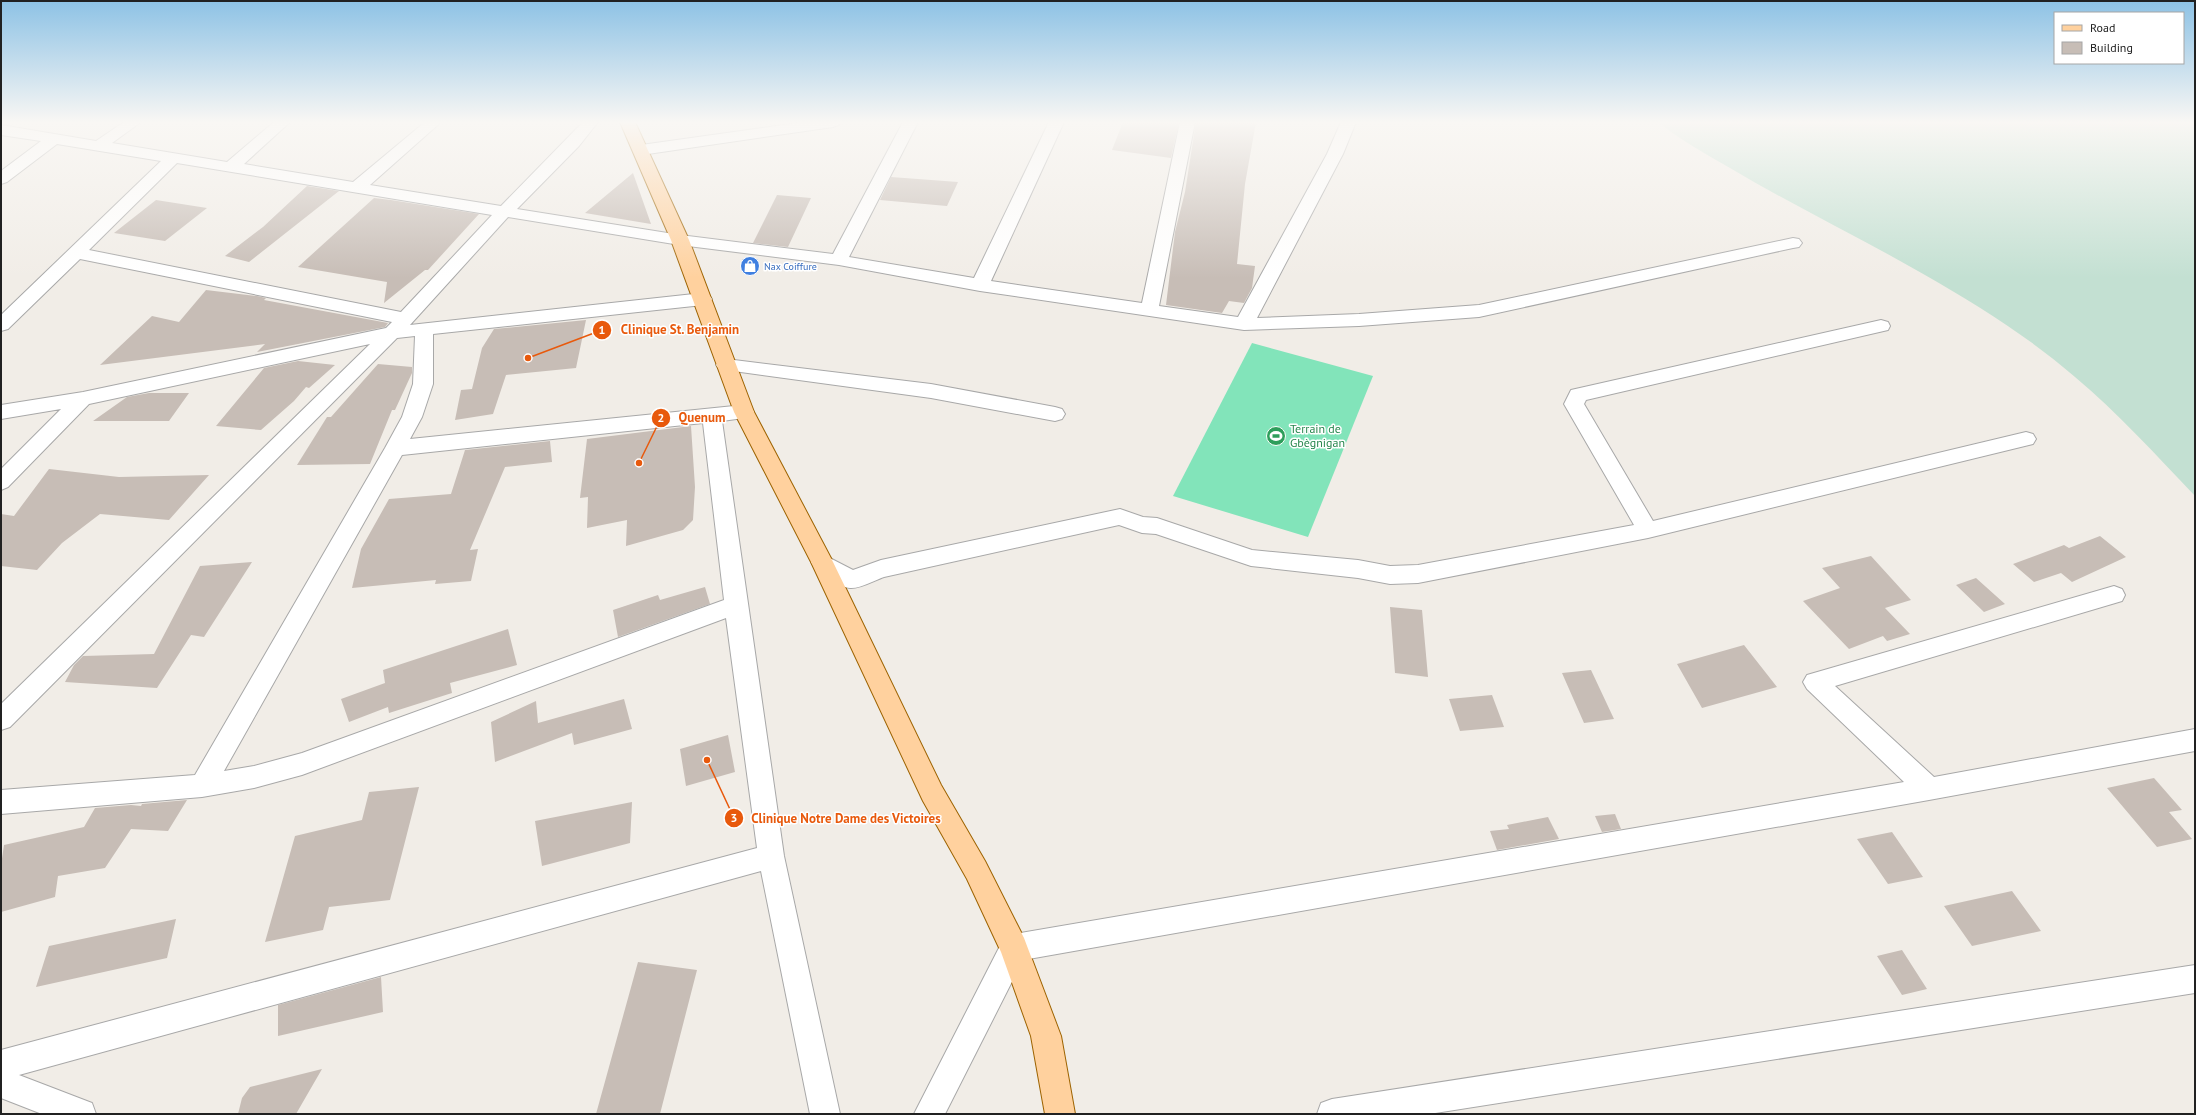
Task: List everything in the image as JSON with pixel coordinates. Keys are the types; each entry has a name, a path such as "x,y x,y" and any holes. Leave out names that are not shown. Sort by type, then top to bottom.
{"main road":[{"path":"651,174 680,240 703,299 744,412 822,562 932,793 976,870 1014,948 1046,1036 1060,1114"}],"street":[{"path":"1,325 157,174"},
{"path":"268,174 680,240 839,260 980,285 1244,324 1359,320 1479,311 1793,243"},
{"path":"356,188 373,174"},
{"path":"1,720 398,326 505,211 542,174"},
{"path":"839,260 884,174"},
{"path":"980,285 1032,174"},
{"path":"1149,311 1177,174"},
{"path":"1244,324 1324,174"},
{"path":"76,253 398,326 424,329 703,299"},
{"path":"1,412 83,399 398,326"},
{"path":"1648,530 1574,404 1578,395 1881,326"},
{"path":"202,786 412,417 423,384 424,329"},
{"path":"726,365 931,391 1055,414"},
{"path":"1,482 83,399"},
{"path":"395,448 712,417 744,412"},
{"path":"712,417 736,605 771,856 825,1114"},
{"path":"822,562 851,580 881,569 1120,517 1142,525 1157,526 1252,558 1358,570 1390,576 1418,574 1648,530 2026,439"},
{"path":"1929,789 1816,682 2114,595"},
{"path":"1,802 202,786 254,778 302,764 736,605"},
{"path":"930,1114 1014,948 1929,789 2195,740"},
{"path":"1,1065 771,856"},
{"path":"1332,1114 2195,979"},
{"path":"1,1083 82,1114"}],"green space":[{"path":"1740,174 2195,174 2195,496 2091,391 2057,362 2021,335 1925,275"},
{"name":"Terrain de Gbègnigan","path":"1252,343 1373,376 1308,537 1173,496"}],"building":[{"path":"633,174 651,224 585,213"},
{"path":"1188,174 1247,174 1237,264 1255,266 1252,288 1244,303 1229,301 1222,313 1166,305 1175,232"},
{"path":"891,177 958,182 947,206 880,200"},
{"path":"307,186 339,191 249,262 225,256 263,227"},
{"path":"777,195 811,198 788,247 753,243"},
{"path":"374,198 479,214 428,270 425,270 384,303 387,282 298,267"},
{"path":"156,200 207,208 165,241 114,233"},
{"path":"206,290 257,296 266,298 264,300 388,323 385,327 257,352 265,344 100,365 152,316 179,322"},
{"path":"586,320 576,368 506,375 493,414 455,420 461,390 472,389 482,348 494,329"},
{"path":"298,361 335,365 309,388 306,387 294,401 261,430 216,426 264,368"},
{"path":"378,364 412,367 412,373 395,410 392,410 370,464 297,465 327,417 331,417"},
{"path":"149,393 189,393 169,421 93,421 127,397"},
{"path":"691,426 695,487 693,520 683,530 626,546 627,520 587,528 588,497 580,498 587,439"},
{"path":"550,441 552,462 505,467 470,550 478,549 471,581 435,584 436,580 352,588 361,549 389,499 451,494 465,450"},
{"path":"49,469 119,477 209,475 169,520 100,514 62,543 37,570 1,566 1,514 14,516"},
{"path":"2100,536 2126,557 2072,582 2061,573 2034,582 2013,564 2064,545 2069,548"},
{"path":"1871,556 1911,600 1885,608 1910,634 1887,641 1883,636 1849,649 1803,601 1840,588 1822,568"},
{"path":"252,562 204,637 191,635 157,688 65,682 74,665 83,656 154,654 200,566"},
{"path":"1976,578 2005,604 1984,612 1956,585"},
{"path":"705,587 710,604 618,637 613,610 658,595 660,600"},
{"path":"1390,607 1422,610 1428,677 1395,673"},
{"path":"508,629 517,665 450,683 452,693 389,713 388,707 349,722 341,699 385,683 383,670"},
{"path":"1744,645 1777,687 1702,708 1677,664"},
{"path":"1591,670 1614,719 1584,723 1562,673"},
{"path":"1492,695 1504,727 1460,731 1449,699"},
{"path":"624,699 632,729 574,745 572,733 495,762 491,722 536,701 538,723"},
{"path":"728,735 735,772 686,786 680,749"},
{"path":"2154,778 2182,810 2169,812 2192,839 2157,847 2107,788"},
{"path":"419,787 390,900 329,907 323,930 265,942 295,836 362,820 369,792"},
{"path":"187,800 168,831 131,829 105,868 58,876 55,897 1,912 1,865 4,845 84,827 95,808 131,805 141,806 142,804"},
{"path":"632,802 630,843 542,866 535,821"},
{"path":"1615,814 1621,829 1602,832 1595,816"},
{"path":"1548,817 1559,839 1497,850 1490,831 1509,829 1507,825"},
{"path":"1892,832 1923,877 1888,884 1857,839"},
{"path":"2012,891 2041,931 1972,946 1944,906"},
{"path":"176,919 167,958 36,987 49,946"},
{"path":"1902,950 1927,989 1902,995 1877,956"},
{"path":"638,962 697,970 660,1114 596,1114"},
{"path":"381,977 383,1012 278,1036 278,1005"},
{"path":"322,1069 296,1114 238,1114 242,1098 250,1087"}],"place":[{"name":"Nax Coiffure","path":"750,266"},
{"name":"Clinique St. Benjamin","path":"528,358"},
{"name":"Terrain de Gbègnigan","path":"1276,436"},
{"name":"Quenum","path":"639,463"},
{"name":"Clinique Notre Dame des Victoires","path":"707,760"}]}
